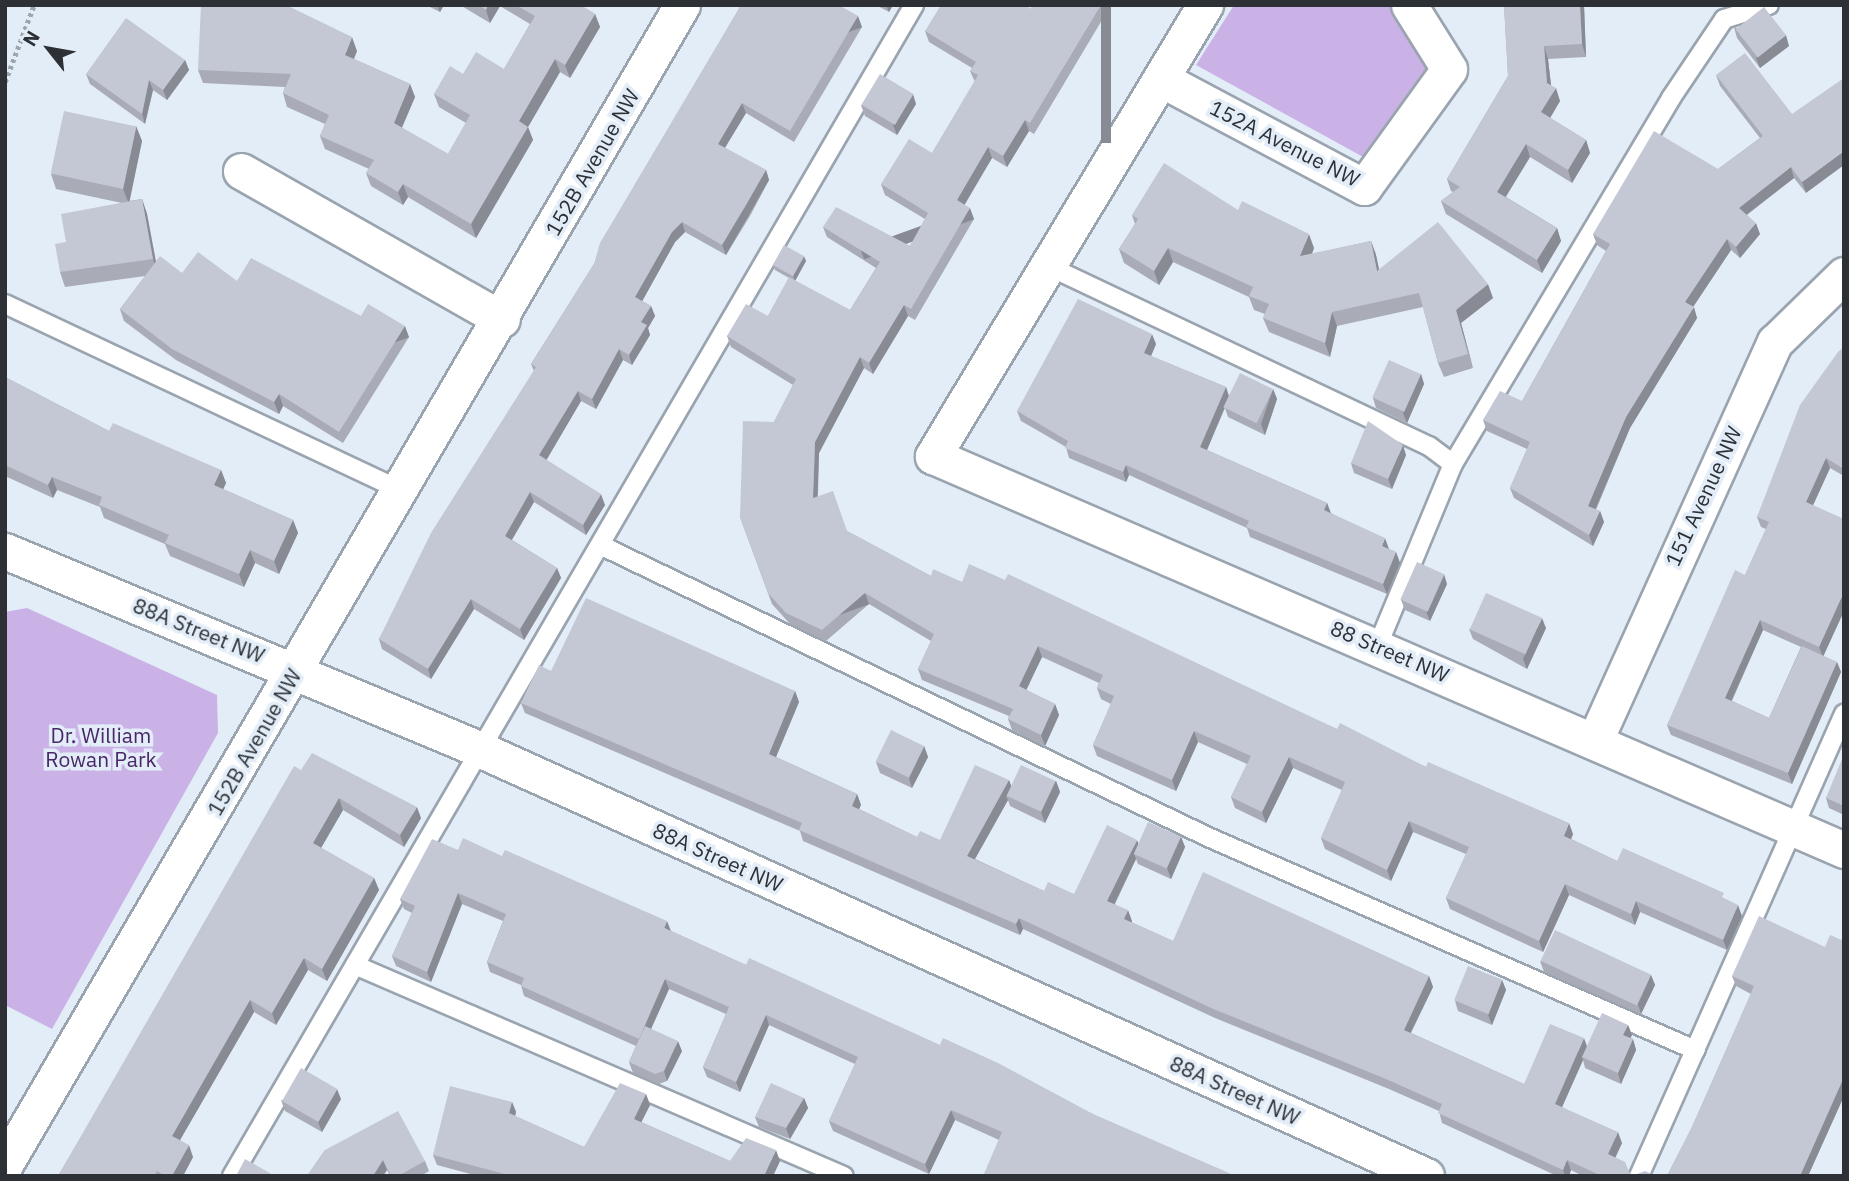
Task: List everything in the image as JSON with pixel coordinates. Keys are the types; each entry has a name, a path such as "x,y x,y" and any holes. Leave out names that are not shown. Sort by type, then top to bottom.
{"street":[{"name":"152B Avenue NW","path":"5,1164 502,319 682,5"},
{"path":"1048,266 1205,5"},
{"name":"152A Avenue NW","path":"1161,79 1364,187 1449,69 1409,5"},
{"path":"242,171 502,319"},
{"name":"88 Street NW","path":"1048,266 933,456 1378,645 1795,826 1844,850"},
{"name":"151 Avenue NW","path":"1595,740 1775,342 1844,275"},
{"name":"88A Street NW","path":"5,551 296,669 478,749 1408,1172"}],"lane":[{"path":"232,1176 357,965 478,749 600,545 914,5"},
{"path":"1378,645 1453,464 1719,12 1769,5"},
{"path":"1048,266 1429,446 1453,464"},
{"path":"5,304 401,489"},
{"path":"600,545 1208,837 1695,1050"},
{"path":"1639,1176 1844,714"},
{"path":"357,965 844,1176"}],"path":[{"path":"5,82 34,5"}],"green space":[{"path":"1234,5 1397,5 1429,66 1365,158 1196,65"},
{"name":"Dr. William Rowan Park","path":"27,608 217,695 218,733 52,1029 5,1005 5,612"}],"building":[{"path":"201,5 286,5 352,37 345,55 410,84 394,123 448,154 470,115 434,94 450,66 463,74 476,52 504,69 535,16 516,5 580,5 595,14 565,65 555,59 519,121 528,127 471,224 403,184 398,192 366,173 374,160 320,136 329,115 283,93 291,74 198,70"},
{"path":"741,5 839,5 858,16 790,131 742,103 718,144 766,170 746,205 722,245 682,222 672,232 635,297 651,306 641,322 647,325 629,355 619,349 592,399 578,391 539,455 601,494 583,525 530,492 505,536 557,568 520,629 471,599 428,669 379,639 431,533 536,367 531,364 594,264 600,243"},
{"path":"941,5 1026,5 1031,9 1033,5 1101,5 1030,123 1025,120 1003,156 988,147 957,200 970,208 911,309 904,305 869,363 860,357 815,442 813,498 833,491 847,531 931,576 933,569 962,582 969,564 1005,580 1008,574 1337,729 1340,723 1426,767 1428,762 1569,823 1564,836 1617,861 1623,848 1724,893 1722,897 1738,905 1723,940 1636,901 1631,914 1565,884 1539,941 1446,898 1469,847 1409,821 1387,870 1321,838 1345,782 1289,757 1262,812 1231,797 1251,756 1194,731 1172,780 1093,745 1114,696 1097,688 1103,675 1038,646 1019,686 1055,704 1041,735 1008,719 1013,709 918,669 934,634 865,593 822,630 786,613 768,593 740,517 743,421 774,422 796,379 727,336 746,304 768,316 789,277 850,310 880,262 823,227 836,207 910,246 928,213 881,184 909,139 932,153 978,75 970,71 976,62 925,31"},
{"path":"1504,5 1580,5 1582,44 1544,46 1547,83 1556,88 1541,112 1586,140 1568,170 1526,144 1497,192 1557,228 1537,260 1441,201 1460,187 1447,179 1508,76"},
{"path":"1764,7 1786,35 1758,58 1736,29"},
{"path":"126,18 185,60 163,90 149,80 142,114 86,74"},
{"path":"1745,53 1792,114 1844,78 1844,151 1802,182 1791,167 1739,208 1756,223 1736,247 1727,239 1685,302 1694,307 1626,417 1588,506 1600,511 1589,535 1510,488 1530,442 1483,420 1500,391 1522,401 1610,244 1593,234 1654,131 1718,169 1763,136 1716,75"},
{"path":"880,74 913,94 895,125 861,105"},
{"path":"64,111 136,126 123,189 51,174"},
{"path":"1164,163 1238,210 1242,201 1309,234 1300,256 1371,241 1377,271 1438,222 1488,284 1456,310 1468,354 1438,363 1419,293 1332,312 1325,343 1263,318 1269,304 1249,296 1253,287 1168,248 1154,271 1119,249 1138,219 1132,215"},
{"path":"142,199 153,259 60,272 55,244 66,242 61,214"},
{"path":"784,245 804,256 793,276 773,265"},
{"path":"198,252 237,281 251,258 361,316 368,304 405,326 339,432 279,394 274,402 172,349 120,309 160,256 182,273"},
{"path":"1078,299 1152,334 1144,353 1226,387 1200,447 1327,503 1324,510 1385,538 1382,546 1396,552 1383,584 1246,527 1249,521 1126,465 1123,472 1065,448 1068,441 1017,411"},
{"path":"1844,347 1844,469 1826,458 1806,502 1844,519 1844,592 1819,647 1760,620 1725,698 1769,718 1802,646 1837,662 1788,773 1667,725 1735,570 1745,575 1769,522 1757,517 1800,405"},
{"path":"1389,360 1421,374 1404,412 1372,397"},
{"path":"1240,373 1273,389 1257,423 1223,407"},
{"path":"5,377 109,431 113,423 221,470 214,485 293,520 274,561 250,550 239,574 165,543 169,535 99,505 102,497 52,477 48,485 5,465"},
{"path":"1368,421 1403,445 1388,479 1351,463"},
{"path":"1417,562 1444,574 1428,612 1400,599"},
{"path":"1486,593 1542,618 1525,654 1470,630"},
{"path":"586,598 795,691 769,754 857,794 852,806 917,837 920,831 940,840 975,765 1009,780 967,856 1044,891 1048,882 1074,894 1107,825 1137,840 1107,901 1128,910 1124,919 1173,941 1203,872 1429,976 1404,1030 1524,1084 1550,1024 1584,1038 1555,1104 1618,1132 1608,1154 1625,1162 1631,1176 1602,1176 1567,1160 1563,1170 1438,1113 1442,1104 1211,1008 1019,918 1016,924 799,830 802,823 521,703 539,665 551,671"},
{"path":"891,730 924,746 909,778 876,761"},
{"path":"312,753 417,807 400,835 339,798 313,843 374,878 322,969 304,958 272,1013 250,1000 172,1136 189,1145 172,1176 165,1176 157,1171 154,1176 58,1176 294,766 301,770"},
{"path":"1844,759 1844,806 1826,798"},
{"path":"1021,765 1055,781 1041,812 1007,796"},
{"path":"1148,822 1181,837 1167,869 1134,854"},
{"path":"463,838 502,856 505,850 667,921 664,928 746,965 749,958 940,1045 943,1038 998,1063 1093,1114 1236,1176 983,1176 1002,1132 951,1110 925,1164 829,1121 858,1057 766,1015 736,1082 703,1067 729,1007 665,979 639,1039 521,986 524,978 487,962 506,914 458,893 427,972 392,956 415,906 400,899 432,839 458,850"},
{"path":"1759,916 1825,947 1830,935 1844,941 1844,1077 1800,1176 1667,1176 1692,1127 1754,986 1732,976"},
{"path":"1555,930 1651,975 1637,1006 1541,961"},
{"path":"1468,966 1502,980 1488,1014 1454,1000"},
{"path":"1602,1013 1628,1025 1623,1035 1633,1039 1618,1073 1582,1057"},
{"path":"645,1026 678,1041 664,1071 655,1074 629,1062"},
{"path":"301,1068 337,1089 318,1122 282,1101"},
{"path":"620,1083 646,1094 634,1119 730,1161 746,1138 776,1150 764,1176 512,1176 433,1155 450,1086 512,1102 509,1113 584,1147"},
{"path":"771,1083 804,1098 786,1128 755,1117"},
{"path":"398,1111 425,1161 398,1176 391,1176 383,1160 373,1176 307,1176 325,1150"},
{"path":"245,1159 275,1176 236,1176"},
{"path":"1645,1171 1656,1176 1632,1176"}]}
